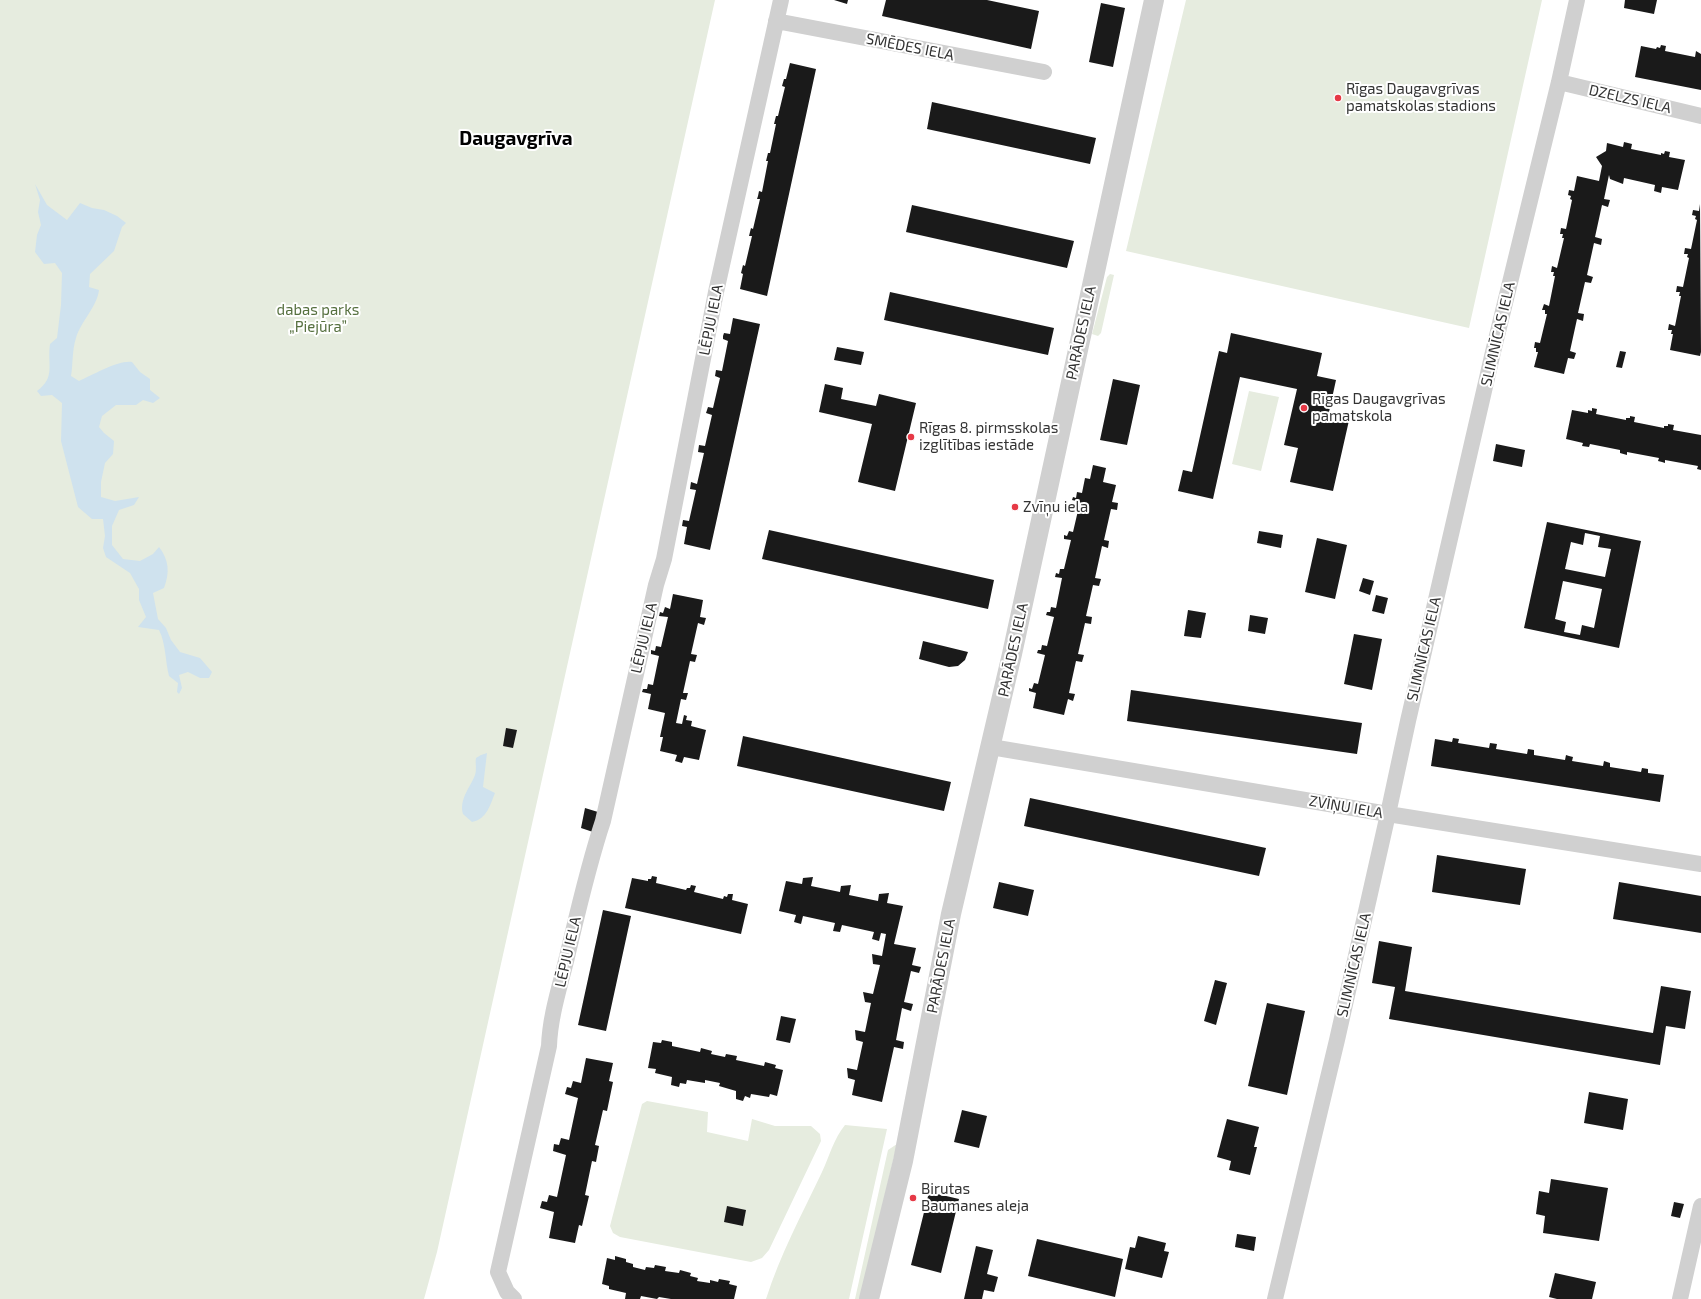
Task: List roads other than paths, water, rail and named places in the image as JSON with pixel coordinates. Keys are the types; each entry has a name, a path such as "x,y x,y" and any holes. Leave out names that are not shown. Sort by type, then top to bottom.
{"street":[{"name":"LĒPJU IELA","path":"514,1299 507,1292 498,1272 549,1046 549,1034 560,983 593,848 603,821 656,585 664,559 716,292 781,0"},
{"name":"PARĀDES IELA","path":"869,1299 903,1161 952,910 991,747 1154,0"},
{"name":"SLIMNĪCAS IELA","path":"1275,1299 1337,1040 1493,352 1559,82 1577,0"},
{"name":"SMĒDES IELA","path":"776,21 1044,72"},
{"name":"DZELZS IELA","path":"1559,82 1701,116"},
{"name":"ZVĪŅU IELA","path":"991,747 1388,814 1701,864"},
{"path":"1680,1299 1701,1206"}],"water":[{"path":"35,184 47,205 67,220 80,203 92,208 104,210 117,216 126,223 122,227 114,251 90,274 89,287 99,290 98,296 78,332 74,347 71,376 79,381 120,363 132,362 140,372 150,379 150,390 160,398 153,403 143,400 136,405 116,405 102,416 99,427 114,441 113,454 105,463 101,482 101,497 115,501 139,497 134,505 119,510 112,526 112,545 123,559 140,561 153,554 159,547 167,561 168,571 164,588 153,593 158,619 166,628 171,640 180,652 200,658 212,672 209,678 200,678 188,672 179,675 182,688 179,694 177,692 178,683 169,676 164,646 159,630 138,627 146,617 139,600 139,589 130,573 106,557 103,548 105,536 103,519 92,519 78,507 61,441 62,403 52,395 41,396 37,391 47,381 49,376 50,344 57,338 61,305 62,273 55,263 44,264 35,252 37,235 41,225 38,212 40,200"},
{"path":"487,753 483,787 495,793 485,815 472,822 463,814 462,803 475,775 476,758"}],"place":[{"name":"Rīgas Daugavgrīvas pamatskolas stadions","path":"1338,98"},
{"name":"Rīgas Daugavgrīvas pamatskola","path":"1304,408"},
{"name":"Rīgas 8. pirmsskolas izglītības iestāde","path":"911,437"},
{"name":"Zvīņu iela","path":"1015,507"},
{"name":"Birutas Baumanes aleja","path":"913,1198"}],"district":[{"name":"Daugavgrīva","path":"516,139"}],"park label":[{"name":"dabas parks „Piejūra”","path":"318,318"}]}
